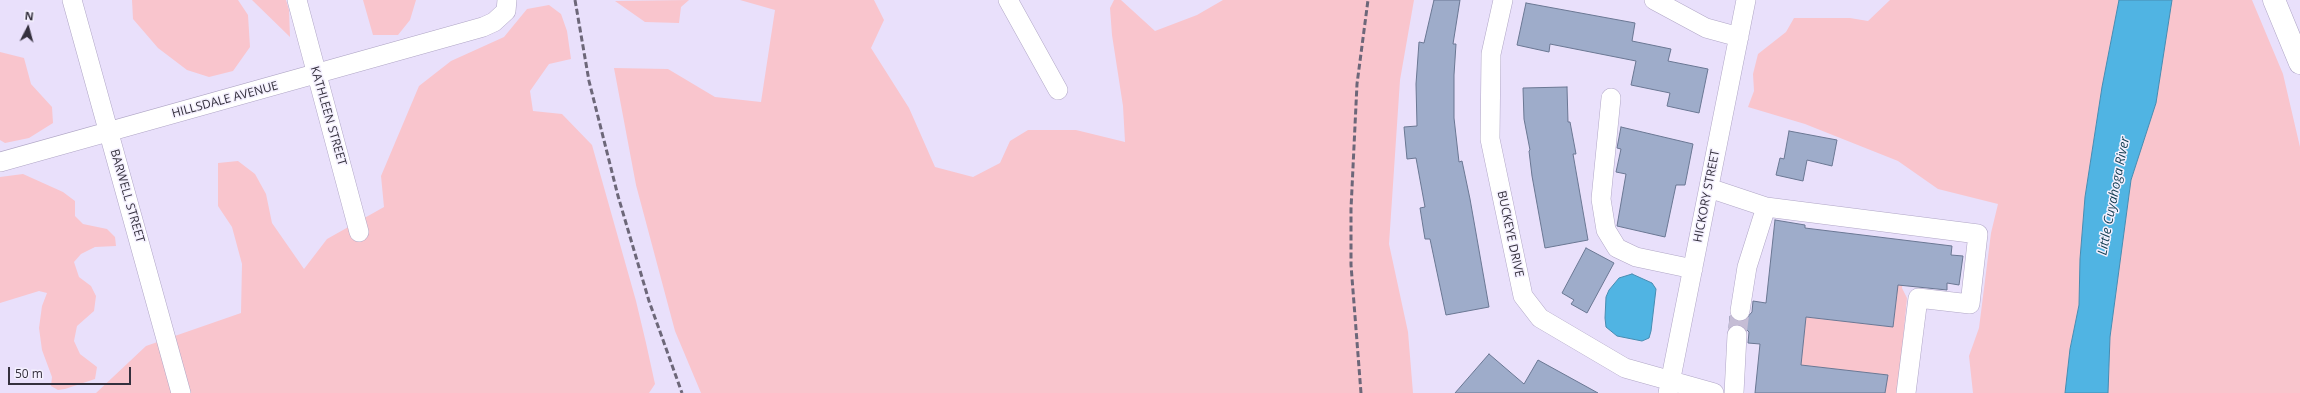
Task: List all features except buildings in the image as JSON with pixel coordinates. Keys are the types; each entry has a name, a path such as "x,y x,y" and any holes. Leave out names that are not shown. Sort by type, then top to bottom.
{"main road":[{"path":"2274,0 2300,63"}],"street":[{"name":"BARWELL STREET","path":"72,0 181,393"},
{"name":"KATHLEEN STREET","path":"298,0 316,75 359,232"},
{"name":"HILLSDALE AVENUE","path":"0,162 316,75 377,55 449,37 494,22 506,10 507,0"},
{"path":"1008,0 1058,90"},
{"name":"BUCKEYE DRIVE","path":"1503,0 1491,54 1490,139 1523,296 1540,318 1625,368 1670,386 1714,393"},
{"path":"1654,0 1706,28 1739,37"},
{"name":"HICKORY STREET","path":"1670,386 1746,0"},
{"path":"1611,98 1601,199 1606,230 1617,248 1636,257 1693,270"},
{"path":"1708,188 1766,207 1978,234 1970,304 1918,298 1906,393"},
{"path":"1740,311 1747,267 1766,207"},
{"path":"1734,393 1737,335"}],"shaded area":[{"path":"132,0 238,0 248,15 250,47 233,71 209,77 187,70 158,48 133,19"},
{"path":"252,0 286,0 289,10 290,37"},
{"path":"363,0 416,0 410,20 398,35 373,35"},
{"path":"689,0 681,7 679,23 645,22 615,1"},
{"path":"740,0 874,0 884,20 871,48 909,108 935,167 973,177 1000,163 1010,141 1028,130 1076,130 1125,142 1123,106 1112,35 1110,8 1114,0 1121,0 1155,31 1197,15 1223,0 1414,0 1400,80 1389,244 1408,332 1413,393 701,393 675,331 636,185 614,68 668,69 715,97 761,102 775,10"},
{"path":"1890,0 2119,0 2102,87 2085,197 2080,259 2079,305 2070,349 2065,393 1973,393 1969,356 1979,328 1991,233 1998,204 1938,189 1898,161 1805,124 1748,107 1754,91 1753,74 1758,54 1786,32 1794,18 1850,18 1868,21"},
{"path":"2172,0 2252,0 2283,74 2300,147 2300,393 2108,393 2110,337 2131,180 2156,103"},
{"path":"549,5 561,14 567,31 571,59 549,64 530,91 533,111 562,114 592,145 636,301 646,343 655,384 649,393 96,393 146,346 241,313 242,264 232,227 218,206 218,163 238,161 255,174 266,194 272,223 304,269 327,239 384,207 381,176 419,86 451,61 504,37 527,9"},
{"path":"0,52 24,58 31,84 52,107 53,123 29,138 5,143 0,140"},
{"path":"23,174 63,192 75,201 75,216 83,224 107,229 115,237 116,246 95,247 81,254 74,262 79,277 91,286 96,296 94,311 77,326 74,341 80,354 97,367 95,379 65,389 58,390 51,386 52,377 42,350 39,328 42,306 47,293 39,291 0,303 0,177"},
{"path":"1793,262 1904,275 1902,288 1907,298 1898,393 1885,393 1888,375 1801,365 1806,317 1893,327 1897,295"}],"water":[{"name":"Little Cuyahoga River","path":"2119,0 2172,0 2156,103 2131,180 2110,337 2108,393 2065,393 2070,349 2079,305 2080,259 2085,197 2102,87"},
{"path":"1632,274 1652,283 1656,289 1651,331 1649,338 1642,341 1617,336 1606,327 1606,297 1609,290 1619,278"}],"tunnel":[{"path":"1737,335 1740,311"}],"railway":[{"path":"575,0 589,81 618,196 649,301 682,393"},
{"path":"1361,393 1351,265 1351,209 1357,84 1368,0"}]}
